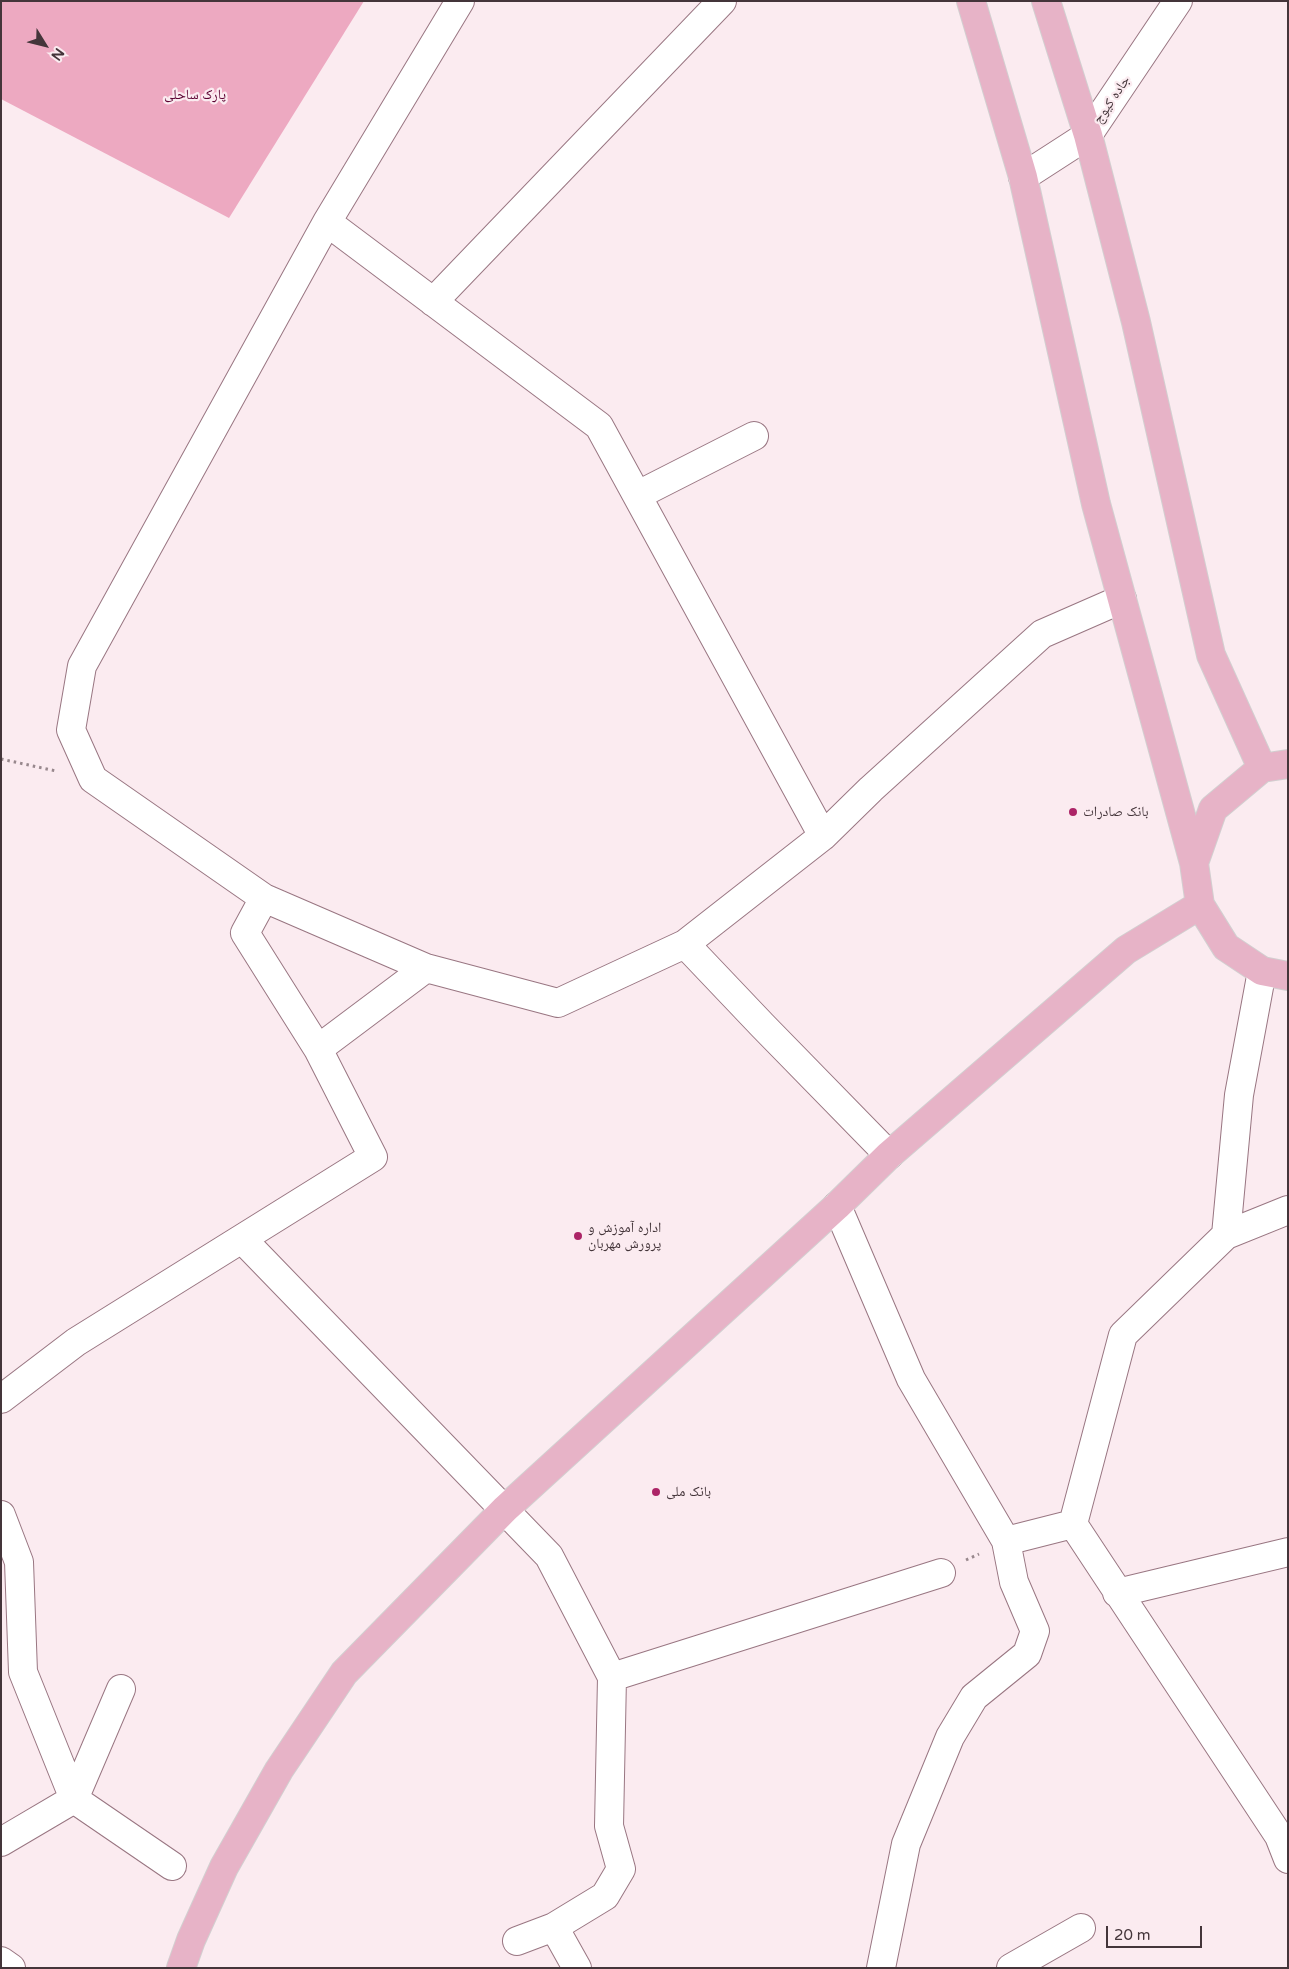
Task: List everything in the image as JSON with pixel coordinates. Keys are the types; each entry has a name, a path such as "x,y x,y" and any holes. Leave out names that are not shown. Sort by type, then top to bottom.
{"main road":[{"path":"971,1 1023,177 1096,504 1194,863 1200,904 1226,947 1275,973"},
{"path":"1046,1 1088,136 1136,322 1211,655 1275,766 1213,809 1194,863"},
{"path":"181,1968 191,1940 224,1867 279,1770 344,1674 505,1509 837,1206 889,1155 1126,950 1200,904"}],"street":[{"path":"460,1 327,222 82,666 71,730 93,779 264,898 426,968 558,1003 686,944 823,836 1042,634 1122,599"},
{"path":"433,302 722,1"},
{"name":"جاده کیوج","path":"1023,177 1088,136 1178,1"},
{"path":"327,222 599,426 823,836"},
{"path":"638,495 754,436"},
{"path":"1,1399 76,1342 373,1158 318,1049 245,933 264,898"},
{"path":"686,944 889,1155"},
{"path":"318,1049 426,968"},
{"path":"1226,1235 1239,1096 1275,973"},
{"path":"837,1206 911,1379 1006,1541 1014,1582 1035,1631 1027,1654 974,1696 950,1737 906,1844 881,1968"},
{"path":"1285,1843 1117,1593 1073,1524 1123,1336 1226,1235 1288,1210"},
{"path":"242,1238 549,1556 612,1678 609,1826 621,1869 605,1896 554,1927 517,1941"},
{"path":"1,1515 18,1562 23,1672 74,1799 172,1866"},
{"path":"1006,1541 1073,1524"},
{"path":"1117,1593 1288,1552"},
{"path":"612,1678 941,1573"},
{"path":"1,1842 74,1799 121,1689"},
{"path":"554,1927 577,1968"},
{"path":"1011,1968 1081,1928"},
{"path":"1,1961 11,1968"}],"path":[{"path":"1,759 93,779"},
{"path":"941,1573 1006,1541"}],"green space":[{"name":"پارک ساحلی","path":"1,1 364,1 229,218 1,99"}],"place":[{"name":"بانک صادرات","path":"1073,812"},
{"name":"اداره آموزش و پرورش مهربان","path":"578,1236"},
{"name":"بانک ملی","path":"656,1492"}]}
